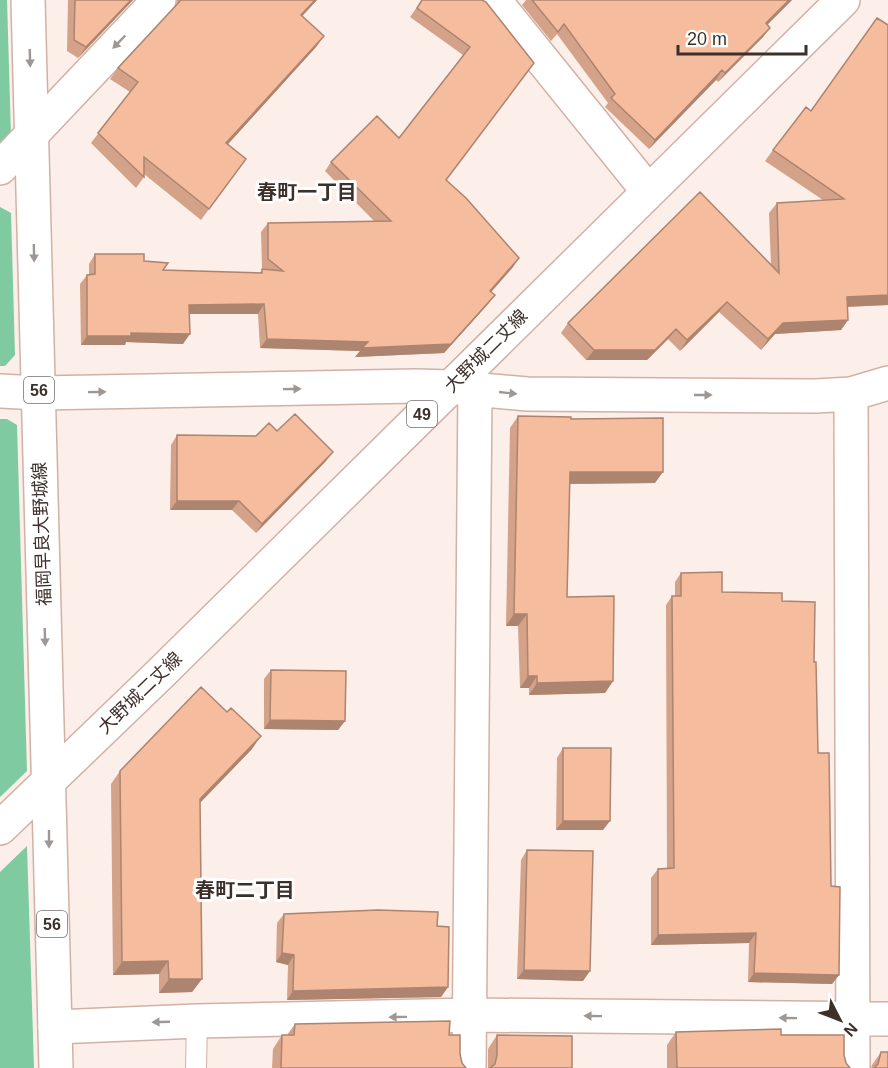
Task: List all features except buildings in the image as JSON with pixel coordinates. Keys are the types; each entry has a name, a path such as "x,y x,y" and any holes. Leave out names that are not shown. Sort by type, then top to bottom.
{"street":[{"name":"福岡早良大野城線","path":"28,0 56,1068"},
{"path":"0,168 159,0"},
{"path":"495,0 648,191"},
{"name":"大野城二丈線","path":"0,828 462,388 648,191 843,0"},
{"path":"0,391 39,393 462,388 527,394 816,396 851,394 888,383"},
{"path":"462,388 469,1068"},
{"path":"851,394 853,1068"},
{"path":"55,1027 197,1021 469,1015 888,1019"}],"lane":[{"path":"196,1068 197,1021"}],"green space":[{"path":"0,0 7,0 11,136 0,149"},
{"path":"0,207 11,213 15,355 5,366 0,366"},
{"path":"0,419 7,419 17,425 27,771 0,797"},
{"path":"27,846 34,1068 0,1068 0,872"}],"district":[{"name":"春町一丁目","path":"307,192"},
{"name":"春町二丁目","path":"245,890"}]}
